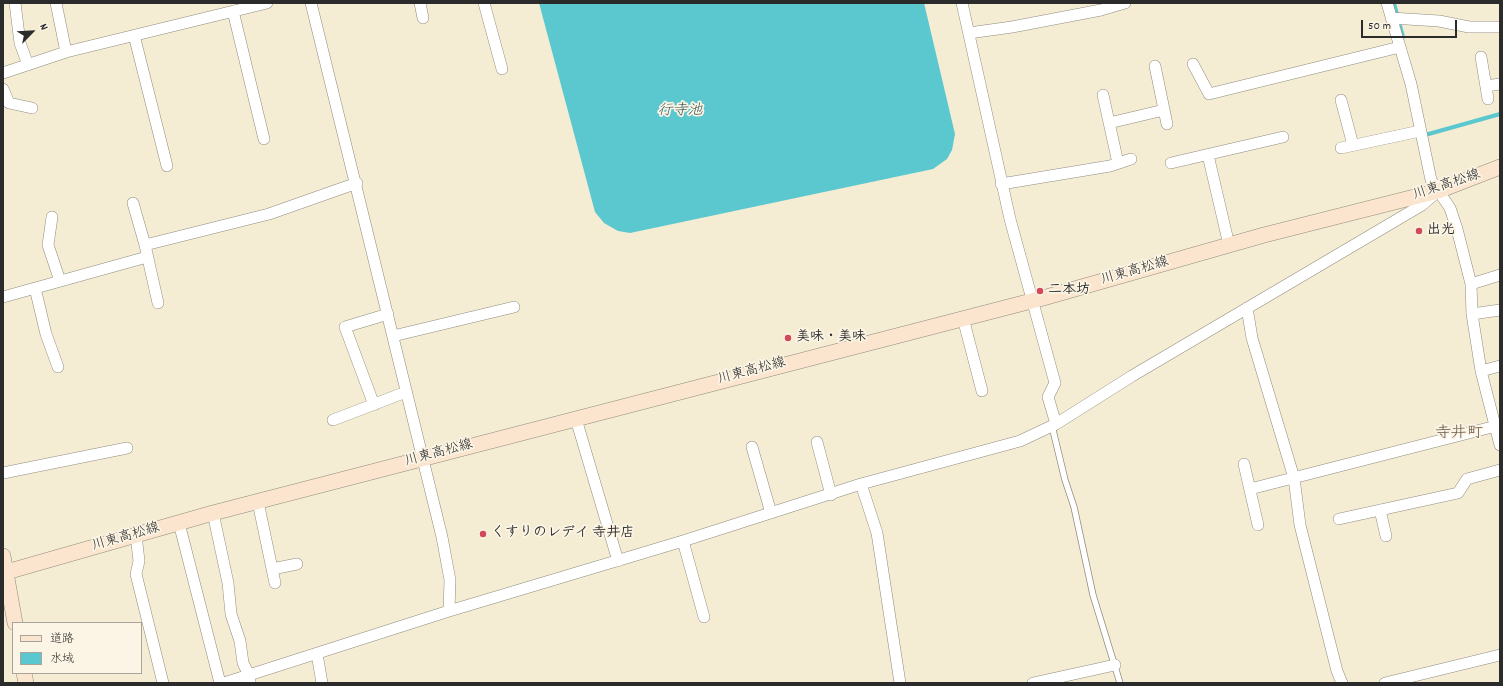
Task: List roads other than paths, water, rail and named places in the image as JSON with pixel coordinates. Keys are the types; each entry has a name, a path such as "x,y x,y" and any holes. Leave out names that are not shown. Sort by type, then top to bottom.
{"main road":[{"name":"川東高松線","path":"4,572 213,513 1034,300 1229,245 1438,191 1500,167"},
{"path":"3,556 4,572 15,622"}],"street":[{"path":"15,3 20,43 28,65"},
{"path":"56,3 66,52"},
{"path":"3,73 66,52 267,3"},
{"path":"311,3 357,183 422,459 444,544 450,580 449,611"},
{"path":"420,3 423,18"},
{"path":"484,3 502,69"},
{"path":"962,3 1001,184 1034,300 1055,383 1048,397 1054,425"},
{"path":"969,33 1101,10 1126,3"},
{"path":"1387,3 1395,18 1400,48 1411,84 1430,180 1450,208 1470,284 1472,314 1481,371 1498,426 1500,445"},
{"path":"233,11 264,139"},
{"path":"1395,18 1439,21 1469,27 1500,27"},
{"path":"134,35 167,166"},
{"path":"1193,64 1209,94 1400,48"},
{"path":"1481,57 1488,99"},
{"path":"1155,66 1167,124"},
{"path":"1486,86 1500,84"},
{"path":"3,89 9,103 32,108"},
{"path":"1102,95 1118,163"},
{"path":"1342,100 1353,145"},
{"path":"1109,123 1164,110"},
{"path":"1341,148 1420,131"},
{"path":"1171,163 1283,137"},
{"path":"1208,155 1229,245"},
{"path":"1001,184 1084,171 1131,159"},
{"path":"145,245 268,214 357,183"},
{"path":"224,683 250,679 317,654 449,611 683,541 831,495 861,484 1020,441 1054,425 1132,376 1422,205 1438,191"},
{"path":"133,203 145,245 158,303"},
{"path":"52,216 48,245 60,281"},
{"path":"3,297 147,257"},
{"path":"1470,284 1500,275"},
{"path":"35,288 46,334 58,367"},
{"path":"393,336 514,307"},
{"path":"1247,308 1252,338 1294,478 1300,525 1337,672 1342,683"},
{"path":"1472,314 1500,310"},
{"path":"374,404 345,327 388,314"},
{"path":"963,318 982,391"},
{"path":"1481,371 1500,366"},
{"path":"333,420 406,392"},
{"path":"576,419 618,560"},
{"path":"1250,489 1498,426"},
{"path":"817,442 831,495"},
{"path":"752,447 771,513"},
{"path":"3,472 127,448"},
{"path":"1244,464 1258,525"},
{"path":"1339,519 1458,493 1467,479 1500,470"},
{"path":"861,484 877,533 900,683"},
{"path":"258,502 275,583"},
{"path":"1380,510 1386,536"},
{"path":"213,513 228,583 232,614 240,641 243,663 250,679"},
{"path":"179,523 220,683"},
{"path":"136,535 139,561 136,574 163,683"},
{"path":"683,541 704,617"},
{"path":"272,568 297,564"},
{"path":"317,654 322,683"},
{"path":"1385,683 1500,655"},
{"path":"1033,683 1115,665"}],"lane":[{"path":"1054,425 1065,480 1074,507 1093,595 1120,683"}],"water":[{"name":"行寺池","path":"539,3 924,3 955,134 952,150 947,159 933,169 630,233 618,231 604,223 595,212"}],"waterway":[{"path":"1394,3 1403,37"},
{"path":"1425,132 1425,135 1500,114"}],"place":[{"name":"出光","path":"1419,231"},
{"name":"二本坊","path":"1040,291"},
{"name":"美味・美味","path":"788,338"},
{"name":"くすりのレデイ 寺井店","path":"483,534"}],"district":[{"name":"寺井町","path":"1459,435"}]}
